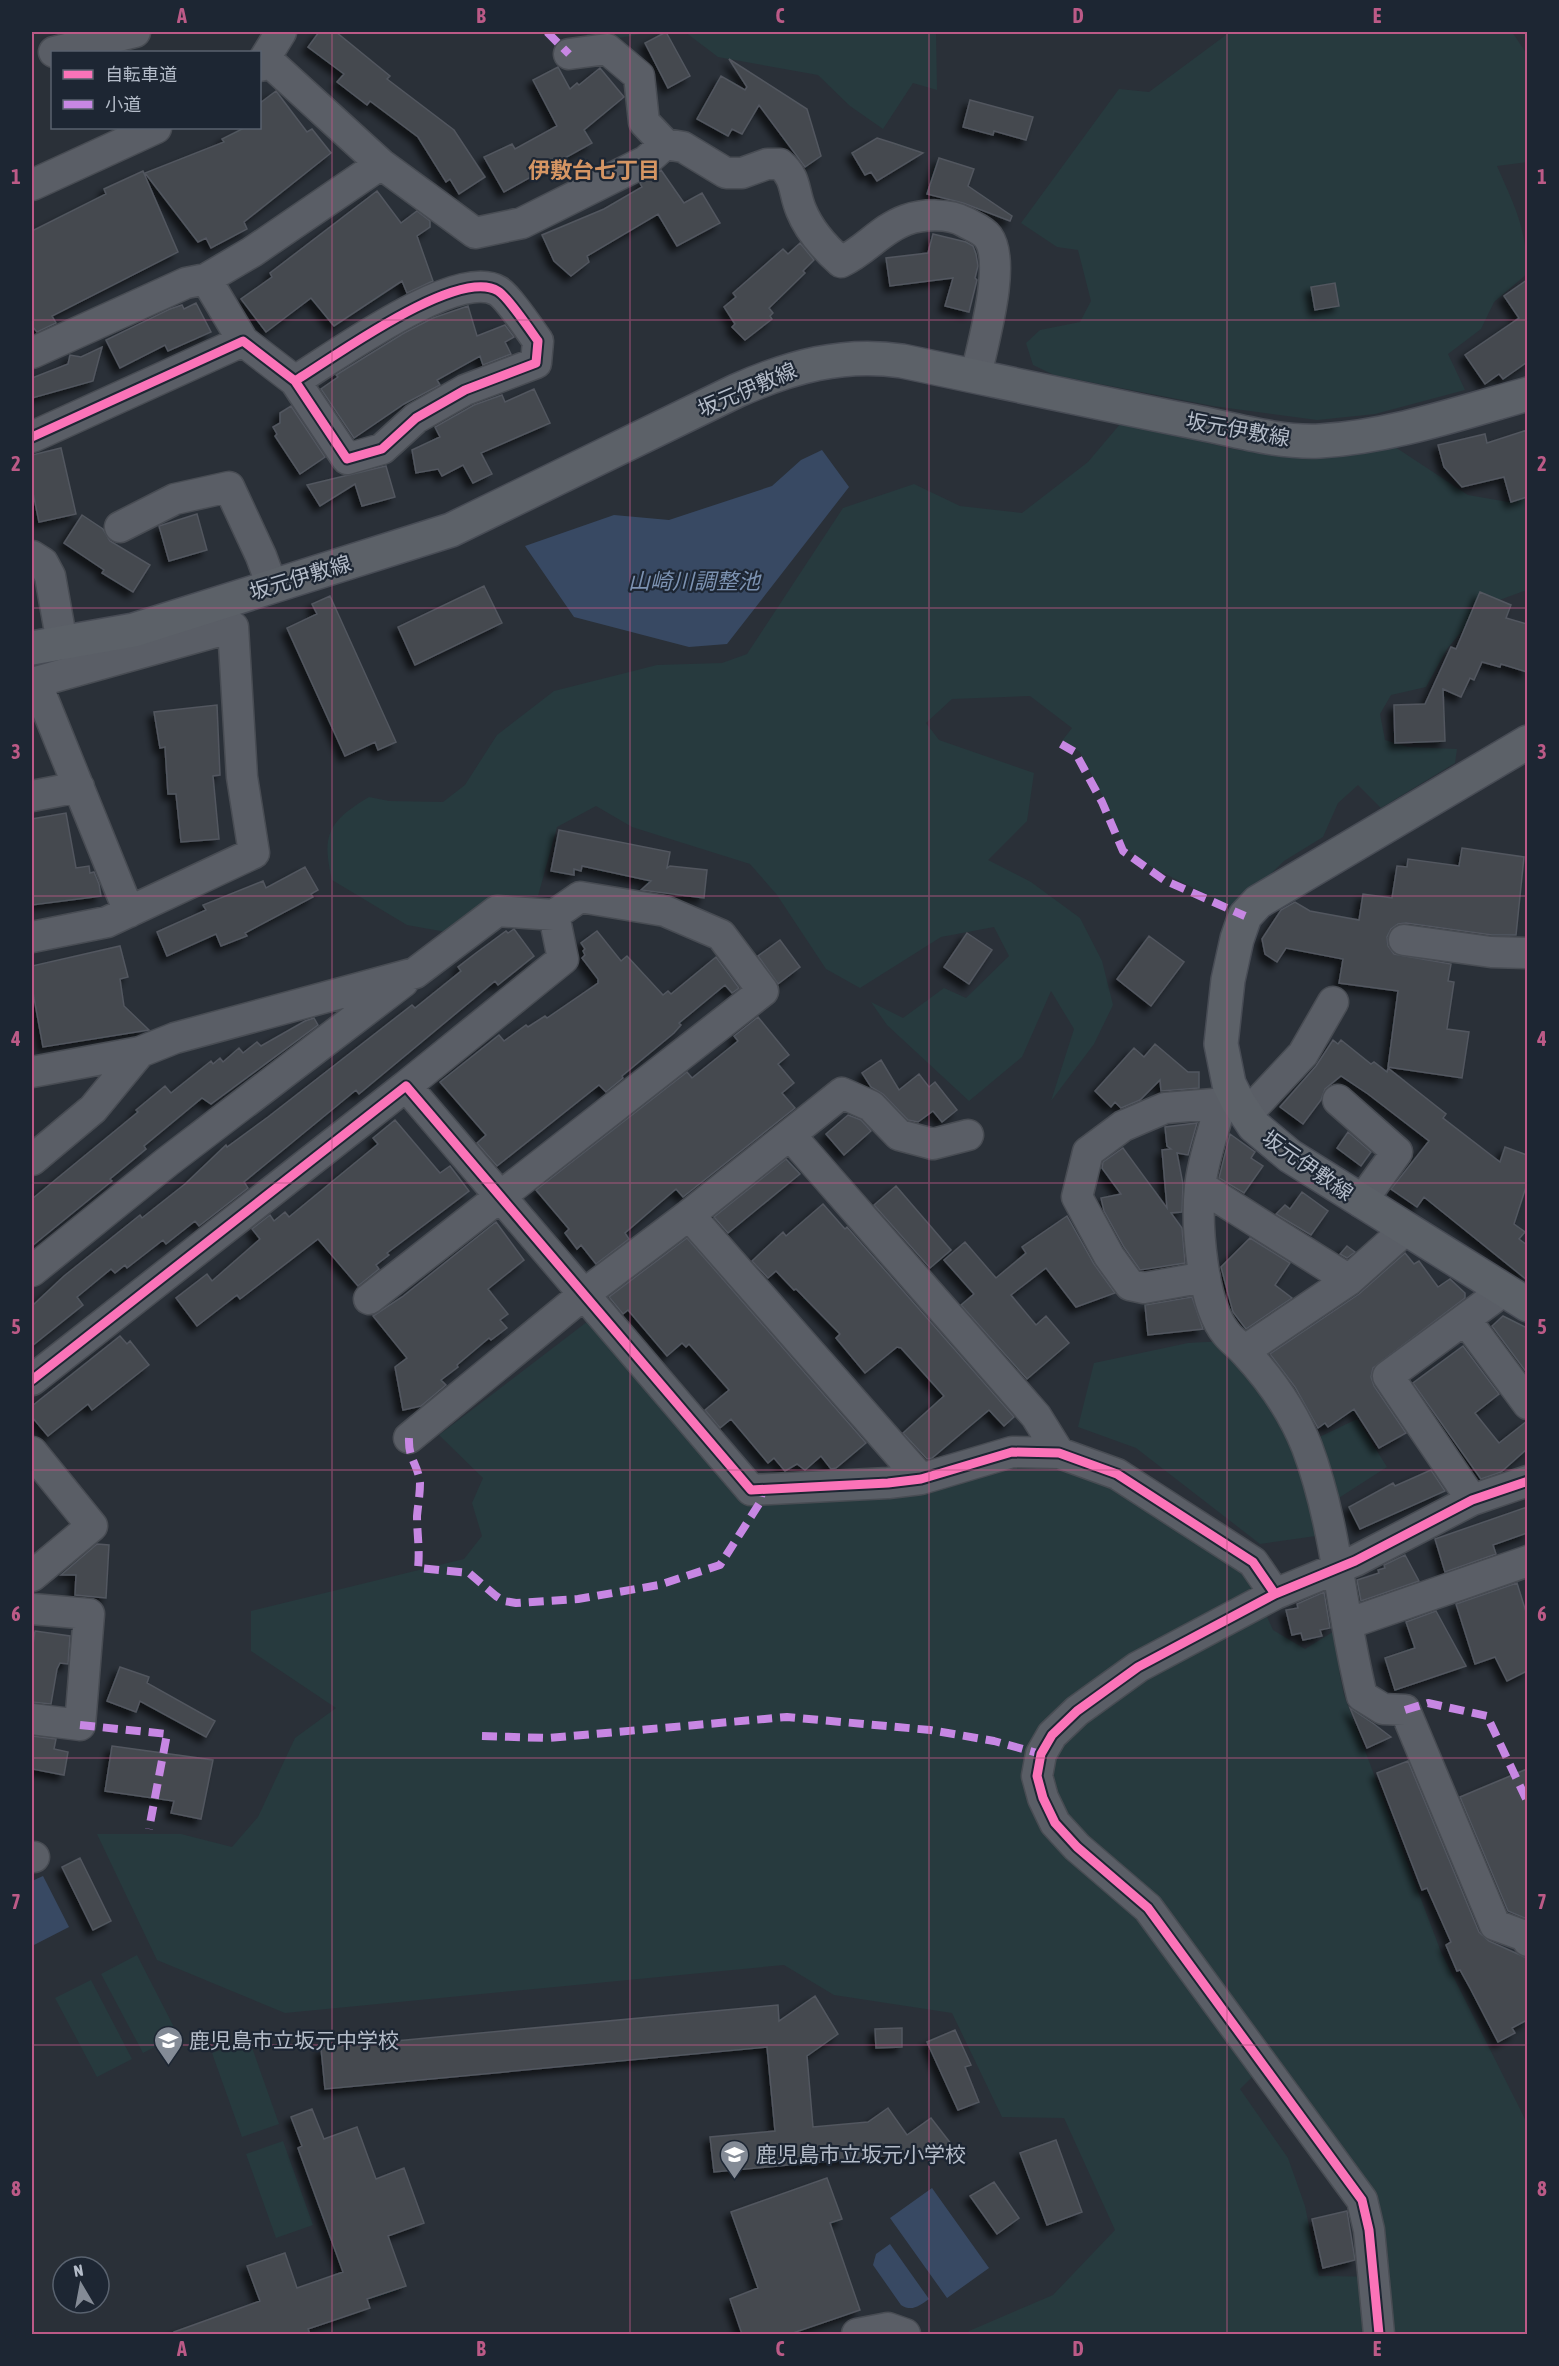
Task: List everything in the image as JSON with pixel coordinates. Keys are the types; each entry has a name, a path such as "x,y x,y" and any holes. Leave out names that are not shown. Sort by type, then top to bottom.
{"main road":[{"name":"坂元伊敷線","path":"47,646 136,642 272,586 451,530 736,391 804,365 841,359 877,357 1266,435 1317,441 1347,439 1392,430 1527,394"},
{"name":"坂元伊敷線","path":"1515,1298 1290,1156 1254,1126 1235,1106 1221,1044 1228,980 1245,916 1258,902 1279,887 1382,830 1527,742"}],"street":[{"path":"281,32 262,62 381,165 475,233 522,224 646,161 665,144"},
{"path":"60,51 119,34"},
{"path":"569,54 607,49 639,76 644,122 665,144 683,147 726,173 742,173 767,164 780,164 790,173 801,210 825,248 841,262 859,254 883,232 907,220 930,215 960,219 987,235 994,248 993,285 976,376"},
{"path":"32,58 51,53"},
{"path":"32,185 154,129"},
{"path":"32,353 186,283 206,279 252,252 381,165"},
{"path":"206,279 243,341 295,381 347,459 382,449 416,418 465,390 536,363 538,341 499,291 479,285 454,290 415,307 295,381"},
{"path":"32,437 243,341"},
{"path":"120,527 176,499 229,486 272,586"},
{"path":"32,556 43,563 50,576 47,646"},
{"path":"32,937 107,922 129,912 254,853 244,798 233,627 136,642 36,682 129,912"},
{"path":"32,796 79,787"},
{"path":"32,1271 167,1162 497,911 554,915 580,897 665,911 722,935 763,991 369,1299"},
{"path":"32,1380 406,1086 563,959 554,915"},
{"path":"1404,940 1491,952 1527,953"},
{"path":"32,1072 140,1052 175,1038 415,973"},
{"path":"1333,1002 1303,1054 1235,1106 1200,1186 1200,1235 1205,1277 1217,1317 1225,1333 1244,1351 1280,1393 1307,1446 1332,1538 1362,1696 1383,1709 1405,1710 1496,1925 1525,1936 1527,1941"},
{"path":"32,1160 93,1109 140,1052"},
{"path":"406,1086 498,1197 751,1490 921,1479 1012,1452 1059,1453 1117,1474 1253,1562 1275,1594"},
{"path":"410,1438 583,1295 689,1215 842,1093 871,1106 899,1135 933,1143 968,1135"},
{"path":"1338,1100 1397,1152 1361,1202"},
{"path":"1205,1277 1144,1288 1130,1285 1109,1256 1077,1197 1088,1152 1123,1126 1165,1108 1235,1106"},
{"path":"790,1135 1036,1416 1059,1453"},
{"path":"1200,1186 1349,1280"},
{"path":"689,1215 921,1479"},
{"path":"1244,1351 1349,1280 1405,1230"},
{"path":"1472,1500 1388,1376 1465,1319 1515,1298"},
{"path":"1465,1319 1527,1404"},
{"path":"32,1452 92,1526 32,1576"},
{"path":"1379,2334 1370,2230 1362,2200 1148,1908 1077,1847 1055,1823 1042,1798 1037,1776 1041,1754 1052,1735 1077,1711 1138,1667 1275,1594 1337,1567 1472,1500 1527,1481"},
{"path":"1347,1624 1527,1561"},
{"path":"32,1609 89,1614 80,1725 32,1719"},
{"path":"857,2334 888,2328 905,2334"}],"green space":[{"path":"585,32 652,32 592,43"},
{"path":"685,32 936,32 937,90 913,83 883,129 850,106 818,75 718,57"},
{"path":"1230,32 1512,32 1527,54 1527,162 1497,166 1522,231 1527,274 1494,302 1481,329 1448,354 1465,390 1375,414 1317,420 1213,406 1054,375 1033,365 1026,343 1040,330 1080,322 1091,301 1078,250 1057,247 1021,223 1119,89 1149,92"},
{"path":"1121,423 1238,450 1319,455 1392,445 1468,495 1508,502 1527,493 1527,593 1524,591 1483,606 1447,649 1426,687 1391,695 1380,714 1385,740 1408,747 1457,749 1455,763 1381,808 1358,785 1338,803 1323,837 1284,861 1240,904 1228,905 1153,868 1124,847 1104,799 1080,752 1062,741 1072,728 1030,696 952,699 926,723 939,740 1034,773 1027,821 988,860 1031,882 1080,918 1102,961 1113,1005 1094,1044 1051,1101 1074,1029 1051,991 1022,1057 969,1101 887,1025 871,1002 903,1018 944,988 966,998 1009,956 994,927 941,937 860,988 826,969 777,895 750,864 632,827 596,806 557,827 538,896 500,895 446,932 407,925 332,880 328,840 331,830 345,814 369,797 389,801 443,802 465,785 497,735 554,691 657,665 722,663 747,654 843,508 914,484 960,506 1022,513 1088,462"},
{"path":"592,1318 748,1501 1011,1460 1094,1473 1174,1522 1249,1578 1273,1630 1305,1649 1336,1630 1343,1661 1339,1671 1344,1695 1441,1952 1527,2123 1527,2334 967,2334 969,2331 1053,2295 1115,2230 1064,2118 1002,2117 952,2013 834,1995 784,1965 285,2013 157,1960 97,1834 181,1834 232,1847 258,1817 295,1738 336,1708 251,1651 251,1611 464,1559 482,1536 472,1503 483,1478 439,1435","holes":["1273,2056 1385,2277 1319,2276 1305,2206 1288,2158 1240,2089"]},
{"path":"1226,1341 1267,1389 1324,1526 1316,1536 1260,1544 1136,1448 1078,1427 1094,1363 1188,1343"},
{"path":"1357,1419 1387,1467 1334,1501 1311,1441"},
{"path":"137,1955 178,2035 143,2053 101,1974"},
{"path":"91,1980 132,2059 97,2077 55,1998"},
{"path":"249,2039 279,2124 242,2137 212,2053"},
{"path":"283,2141 313,2225 276,2238 246,2154"}],"water":[{"name":"山崎川調整池","path":"822,450 849,487 727,644 689,647 574,617 525,546 614,515 669,520 772,486 801,460"},
{"path":"43,1876 69,1927 32,1946 32,1881"},
{"path":"932,2188 989,2268 947,2298 890,2218"},
{"path":"890,2244 929,2299 922,2304 909,2308 901,2305 873,2265 876,2254"}],"building":[{"path":"319,32 336,32 390,76 387,79 454,130 485,177 459,194 450,179 446,182 418,137 370,101 367,105 337,82 344,74 308,47"},
{"path":"666,32 690,76 668,88 645,43"},
{"path":"729,59 807,109 821,156 805,167 759,105 742,134 732,129 728,136 697,119 721,76 745,90 747,87"},
{"path":"558,67 570,89 577,83 579,85 600,68 624,97 584,130 592,143 504,192 484,157 512,144 515,149 557,126 533,80"},
{"path":"276,91 307,132 312,129 331,153 244,222 247,229 211,248 206,238 198,242 145,173 224,142 222,139 242,129 261,129 261,102"},
{"path":"970,100 1033,117 1026,140 994,131 993,135 963,127"},
{"path":"877,138 923,153 877,181 871,172 865,175 852,153"},
{"path":"939,158 974,169 968,186 1012,216 1010,221 963,203 927,194"},
{"path":"661,170 684,203 702,193 720,223 677,246 658,214 587,256 589,262 571,276 554,261 542,235 604,209 642,187 640,183"},
{"path":"143,171 178,252 52,316 56,323 37,332 32,326 32,231 106,194 104,189"},
{"path":"377,191 401,223 417,211 430,221 430,227 417,236 433,281 407,293 402,281 334,326 311,298 266,332 241,299 272,277 270,273"},
{"path":"933,234 966,242 973,246 978,266 969,312 945,306 953,278 890,286 886,258 928,253"},
{"path":"800,243 814,260 803,271 805,273 769,308 773,313 770,316 772,319 745,340 732,327 735,324 724,307 736,297 733,293 783,249 788,254"},
{"path":"1527,280 1527,362 1503,379 1499,374 1485,384 1465,355 1519,318 1504,296"},
{"path":"1335,283 1339,306 1315,310 1311,287"},
{"path":"196,303 211,332 168,351 165,345 120,368 106,340 170,309 182,305 184,309"},
{"path":"468,306 477,336 505,325 514,337 505,342 511,354 483,365 480,356 437,380 440,385 404,404 354,438 321,389 338,377 336,375 404,333 433,318"},
{"path":"102,347 93,381 32,398 32,378 68,364 70,355 81,357"},
{"path":"534,389 550,423 481,453 492,474 473,483 463,465 442,476 438,469 416,473 412,450 440,437 435,427 474,405 502,395 505,402"},
{"path":"291,406 325,457 300,474 275,436 277,434 273,427 280,423 280,413"},
{"path":"1527,430 1527,497 1511,502 1504,477 1462,487 1444,467 1438,445 1485,434 1487,443"},
{"path":"61,448 76,514 39,522 32,488 32,455"},
{"path":"386,466 395,497 362,506 355,484 320,506 307,485"},
{"path":"197,514 207,550 169,561 159,526"},
{"path":"82,515 103,529 110,541 150,565 133,592 102,573 104,570 64,543"},
{"path":"484,586 502,623 415,665 398,627"},
{"path":"1480,592 1511,605 1506,618 1527,624 1527,672 1501,664 1500,667 1482,662 1474,680 1470,678 1461,697 1443,689 1445,741 1395,743 1394,705 1425,704 1451,647 1456,649"},
{"path":"330,596 396,742 378,750 375,742 345,756 287,628 317,614 312,604"},
{"path":"217,705 220,775 213,776 219,839 181,842 176,794 168,794 165,747 160,748 154,712"},
{"path":"66,813 76,868 89,866 90,873 94,872 99,884 101,896 32,905 32,819"},
{"path":"559,830 670,852 667,868 670,866 707,870 704,898 641,890 651,881 582,866 581,871 574,869 574,875 551,871"},
{"path":"1462,848 1524,857 1516,935 1492,935 1406,923 1398,924 1391,929 1387,937 1388,946 1394,954 1451,964 1448,981 1454,982 1447,1029 1469,1032 1462,1078 1388,1067 1398,991 1339,983 1343,959 1286,948 1277,962 1265,954 1262,939 1281,910 1295,902 1310,911 1359,920 1363,894 1392,898 1397,866 1407,867 1408,859 1459,866"},
{"path":"305,867 318,890 311,894 313,897 245,933 247,936 221,946 216,934 167,956 157,932 206,910 203,905 263,881 266,888"},
{"path":"514,929 534,956 498,985 495,981 359,1094 356,1090 244,1182 248,1188 199,1226 195,1221 166,1244 163,1240 127,1268 125,1265 115,1273 111,1269 77,1297 83,1305 32,1346 32,1306 64,1276 140,1215 142,1218 185,1184 226,1145 227,1147 268,1117 412,1005 415,1008 461,971 458,967 506,931 508,933"},
{"path":"597,931 621,961 627,956 663,995 668,991 671,994 716,957 739,988 732,993 725,985 679,1023 681,1025 674,1033 606,1092 599,1085 497,1166 477,1143 486,1135 440,1082 499,1035 504,1041 526,1025 528,1027 545,1016 547,1018 598,983 598,979 582,958 585,955 583,951 585,949 581,943"},
{"path":"967,933 992,950 969,984 944,967"},
{"path":"1149,936 1184,962 1151,1006 1117,979"},
{"path":"780,940 800,967 778,984 758,956"},
{"path":"120,946 128,977 120,979 124,1006 149,1030 43,1047 32,987 32,966"},
{"path":"758,1017 789,1055 778,1064 794,1083 782,1093 795,1108 683,1197 676,1189 625,1233 629,1239 596,1264 581,1245 577,1249 565,1233 569,1229 536,1190 687,1072 692,1078 738,1041 734,1036"},
{"path":"314,1018 318,1025 211,1104 202,1098 144,1146 146,1149 110,1179 112,1181 32,1246 32,1199 138,1112 136,1110 165,1086 171,1093 211,1061 213,1064 220,1058 223,1062 239,1048 243,1053 257,1042 261,1046"},
{"path":"1333,1040 1338,1044 1341,1040 1371,1064 1374,1062 1387,1072 1388,1068 1446,1114 1443,1118 1500,1162 1505,1147 1527,1155 1527,1184 1514,1224 1525,1232 1519,1239 1527,1245 1527,1280 1424,1197 1417,1207 1391,1189 1429,1141 1368,1094 1341,1076 1325,1089 1321,1100 1303,1124 1280,1107 1316,1066"},
{"path":"1155,1044 1188,1072 1199,1072 1199,1088 1161,1091 1160,1080 1140,1100 1121,1108 1115,1102 1111,1107 1095,1091 1134,1048 1144,1057"},
{"path":"881,1060 899,1090 919,1074 929,1087 935,1082 957,1110 942,1122 933,1111 918,1122 908,1120 883,1094 871,1087 862,1073"},
{"path":"848,1115 861,1120 871,1131 844,1155 826,1134"},
{"path":"395,1120 440,1173 450,1166 469,1191 387,1253 389,1255 376,1265 379,1269 358,1286 318,1239 240,1299 237,1295 197,1326 176,1298 207,1274 212,1281 260,1239 252,1229 270,1215 274,1221 285,1212 289,1217 378,1144 373,1138"},
{"path":"1197,1123 1188,1155 1177,1153 1183,1184 1182,1212 1171,1213 1182,1228 1185,1263 1140,1270 1104,1211 1101,1198 1121,1194 1102,1168 1103,1162 1123,1148 1167,1208 1162,1150 1171,1149 1167,1146 1165,1127"},
{"path":"1348,1132 1371,1152 1361,1166 1337,1148"},
{"path":"1230,1134 1255,1152 1251,1158 1263,1166 1244,1193 1219,1178"},
{"path":"786,1159 800,1174 728,1233 714,1217"},
{"path":"896,1186 951,1250 930,1268 874,1205"},
{"path":"1302,1192 1328,1211 1311,1235 1276,1214 1285,1205 1290,1209"},
{"path":"823,1204 845,1229 847,1227 1014,1417 1004,1426 989,1410 932,1458 927,1459 903,1433 944,1396 901,1348 897,1347 865,1373 836,1338 840,1334 796,1289 794,1290 776,1271 768,1278 752,1261 783,1232 786,1236"},
{"path":"1067,1216 1094,1264 1115,1293 1076,1307 1046,1268 1011,1295 1036,1325 1046,1316 1069,1343 1027,1379 961,1305 974,1294 944,1260 965,1242 996,1278 1026,1253 1022,1247"},
{"path":"496,1222 524,1260 488,1289 508,1314 500,1320 507,1328 491,1340 489,1338 457,1365 458,1367 441,1380 446,1385 421,1406 403,1410 395,1367 407,1358 373,1316 402,1297"},
{"path":"687,1238 866,1443 836,1468 831,1469 821,1456 805,1470 797,1464 785,1471 774,1458 768,1463 731,1419 720,1428 705,1410 729,1390 689,1344 686,1347 682,1343 667,1356 628,1310 623,1314 609,1297"},
{"path":"1250,1238 1290,1263 1275,1285 1292,1298 1246,1329 1233,1312 1221,1267"},
{"path":"1347,1246 1355,1252 1347,1258 1340,1254"},
{"path":"1405,1253 1414,1264 1419,1261 1438,1287 1450,1279 1465,1293 1465,1298 1373,1368 1371,1377 1374,1386 1406,1433 1379,1448 1354,1409 1328,1427 1325,1423 1318,1428 1295,1387 1270,1354 1359,1294"},
{"path":"1192,1297 1203,1329 1148,1335 1145,1305"},
{"path":"1503,1316 1527,1328 1527,1373 1492,1326"},
{"path":"120,1336 127,1344 130,1341 149,1365 92,1410 88,1404 48,1436 32,1417 32,1406"},
{"path":"1463,1346 1499,1394 1475,1413 1499,1443 1527,1421 1527,1449 1501,1472 1481,1479 1413,1383"},
{"path":"1431,1470 1445,1491 1360,1529 1349,1507 1393,1483 1395,1486"},
{"path":"1527,1507 1527,1533 1493,1545 1496,1554 1445,1572 1435,1539"},
{"path":"97,1544 109,1545 106,1598 75,1595 76,1575 61,1575"},
{"path":"1405,1555 1419,1581 1361,1601 1357,1580 1379,1573 1378,1570 1385,1568 1384,1565"},
{"path":"1517,1583 1527,1615 1527,1671 1507,1681 1495,1657 1475,1664 1456,1604"},
{"path":"1324,1592 1330,1628 1320,1630 1322,1636 1303,1640 1301,1633 1292,1635 1286,1610 1298,1608 1297,1604"},
{"path":"1436,1611 1466,1666 1395,1690 1385,1658 1415,1648 1406,1622"},
{"path":"35,1631 70,1636 68,1664 60,1663 57,1669 51,1704 32,1702 32,1652"},
{"path":"120,1667 149,1677 147,1683 215,1721 206,1737 140,1701 136,1712 107,1701"},
{"path":"1350,1708 1374,1724 1391,1737 1367,1748"},
{"path":"32,1736 56,1739 54,1749 68,1752 64,1775 32,1769"},
{"path":"112,1746 213,1760 201,1819 171,1813 174,1801 105,1791"},
{"path":"1408,1761 1479,1932 1489,1941 1527,1958 1527,2020 1512,2028 1515,2033 1498,2042 1460,1970 1457,1971 1446,1945 1451,1942 1427,1888 1422,1890 1377,1773"},
{"path":"1527,1769 1527,1919 1508,1911 1460,1797"},
{"path":"80,1858 111,1921 93,1930 62,1867"},
{"path":"815,1996 838,2034 807,2056 813,2127 868,2122 888,2108 907,2135 931,2118 955,2149 714,2172 710,2137 775,2131 767,2047 325,2089 321,2048 778,2005 779,2021"},
{"path":"902,2028 902,2047 876,2048 875,2029"},
{"path":"955,2030 971,2065 965,2067 979,2102 958,2110 927,2042"},
{"path":"312,2109 324,2139 357,2127 376,2179 404,2168 424,2223 388,2236 406,2286 367,2299 370,2308 308,2329 310,2334 175,2334 174,2332 260,2301 247,2266 285,2253 297,2288 343,2272 298,2148 302,2146 291,2117"},
{"path":"1056,2140 1082,2212 1047,2225 1020,2153"},
{"path":"827,2178 842,2219 830,2223 860,2310 790,2334 742,2334 730,2299 758,2288 731,2212"},
{"path":"994,2182 1019,2218 997,2234 970,2196"},
{"path":"1347,2211 1355,2260 1323,2268 1312,2219"}],"marked path":[{"path":"547,32 569,54"},
{"path":"1061,744 1075,752 1102,802 1123,851 1164,880 1245,916"},
{"path":"409,1438 410,1451 420,1483 417,1516 418,1568 469,1573 496,1596 504,1601 516,1603 578,1599 659,1585 720,1565 759,1504 763,1489"},
{"path":"1405,1710 1428,1703 1487,1716 1528,1803"},
{"path":"482,1736 548,1738 787,1717 930,1730 994,1741 1041,1754"},
{"path":"80,1725 167,1734 149,1829"}],"cycle path":[{"path":"32,437 243,341 295,381 347,459 382,449 416,418 465,390 536,363 538,341 502,294 479,287 455,291 426,302 365,336 295,381"},
{"path":"32,1380 406,1086 751,1490 888,1483 921,1479 1012,1452 1059,1453 1117,1474 1253,1562 1275,1594"},
{"path":"1379,2334 1369,2230 1362,2200 1148,1908 1077,1847 1055,1823 1043,1798 1037,1776 1041,1754 1052,1735 1077,1711 1138,1667 1275,1594 1355,1561 1472,1500 1528,1481"}],"place":[{"name":"鹿児島市立坂元中学校","path":"168,2066"},
{"name":"鹿児島市立坂元小学校","path":"735,2180"}],"district":[{"name":"伊敷台七丁目","path":"594,170"}]}
